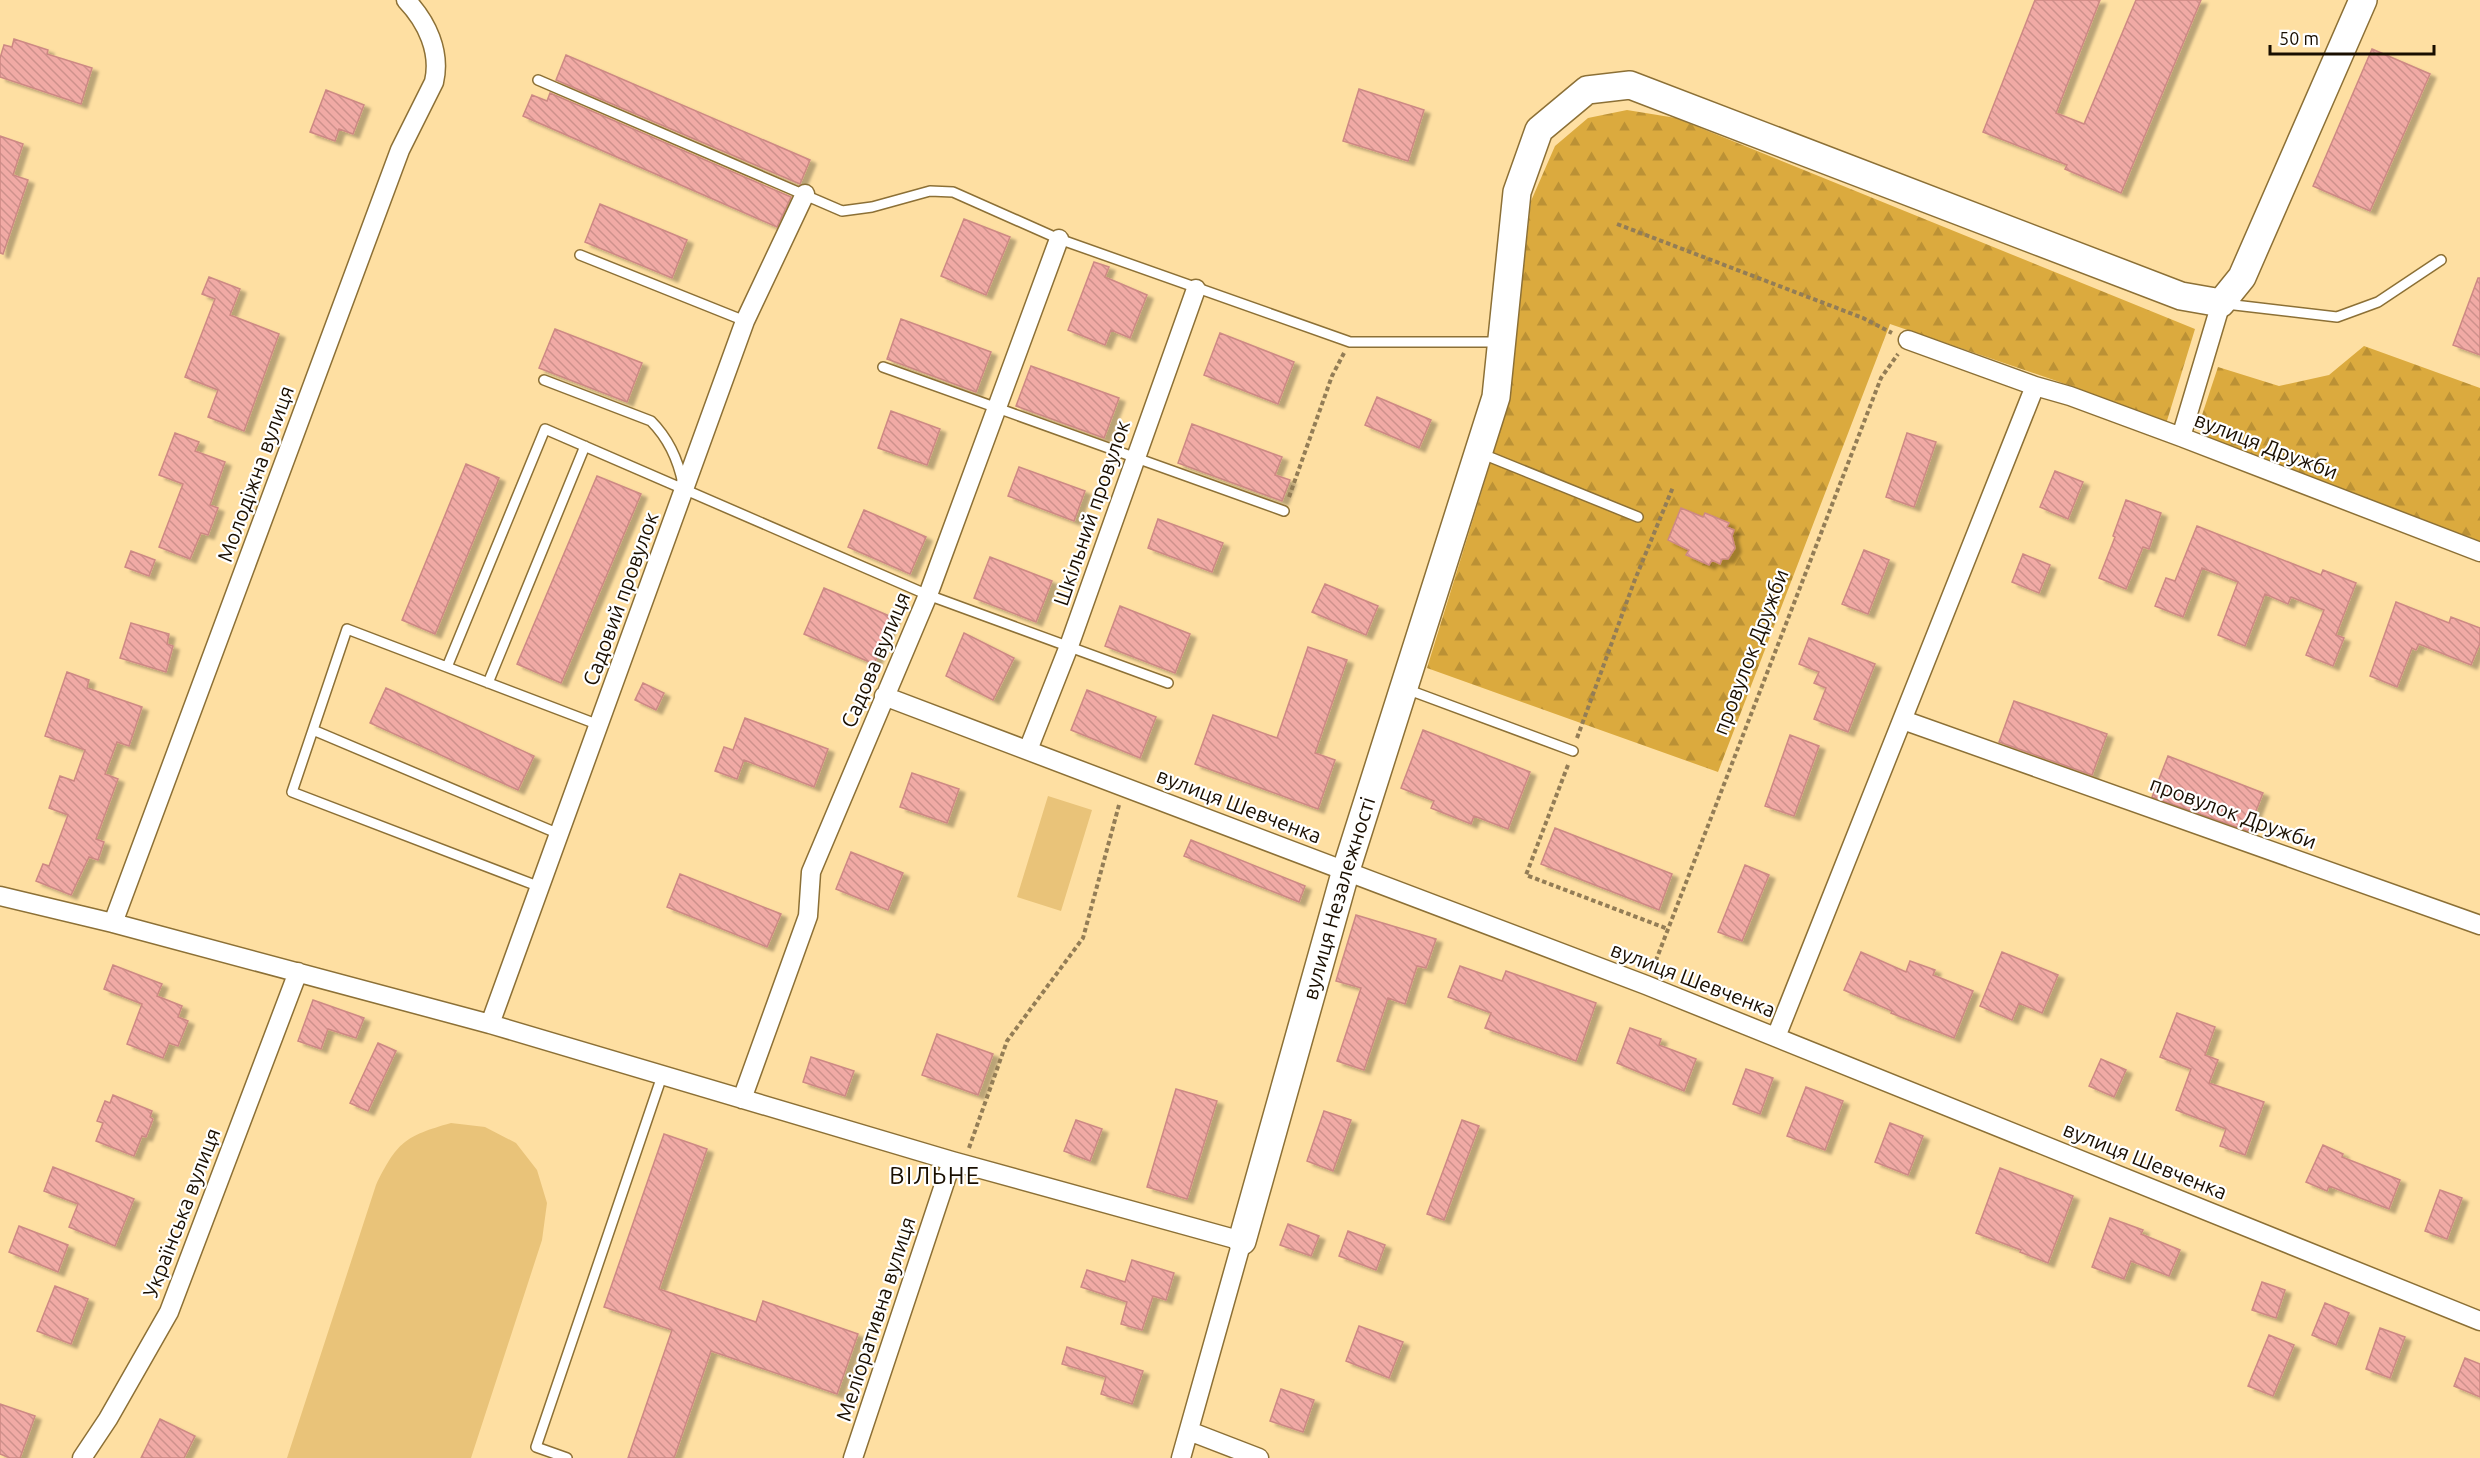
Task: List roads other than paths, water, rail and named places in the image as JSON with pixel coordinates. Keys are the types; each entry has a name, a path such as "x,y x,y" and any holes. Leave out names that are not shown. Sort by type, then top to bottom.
{"street":[{"name":"Молодіжна вулиця","path":"113,923 400,150 434,82 437,70 434,43 414,8 406,0"},
{"path":"2181,437 2221,303 2242,277 2363,0"},
{"name":"вулиця Незалежності","path":"1181,1458 1346,870 1496,397 1517,192 1539,130 1587,90 1630,85 2181,296 2221,303"},
{"name":"Садовий провулок","path":"490,1024 746,321 805,194"},
{"name":"Садова вулиця","path":"742,1099 808,916 811,872 927,595 1059,239"},
{"name":"Шкільний провулок","path":"1028,750 1069,646 1196,289"},
{"name":"вулиця Дружби","path":"1908,340 2181,437 2480,552"},
{"path":"1776,1036 2035,386"},
{"name":"вулиця Шевченка","path":"884,696 1646,985 2480,1321"},
{"name":"провулок Дружби","path":"1903,720 2480,925"},
{"path":"0,897 113,923 490,1024 958,1162 1242,1241"},
{"name":"Українська вулиця","path":"82,1458 108,1419 169,1312 298,972"},
{"name":"Меліоративна вулиця","path":"854,1458 958,1162"},
{"path":"1189,1431 1259,1458"}],"lane":[{"path":"538,80 842,211 872,207 930,191 953,192 1059,239 1350,342 1502,342"},
{"path":"580,255 746,321"},
{"path":"2221,303 2337,317 2378,302 2441,260"},
{"path":"883,367 1284,511"},
{"path":"544,380 651,421 671,447 679,464 685,489"},
{"path":"447,668 545,429 927,595 1168,682"},
{"path":"488,683 585,447"},
{"path":"1478,452 1638,517"},
{"path":"540,887 292,792 347,629 599,725"},
{"path":"1404,688 1573,751"},
{"path":"313,730 559,834"},
{"path":"567,1458 536,1447 662,1076"}],"district":[{"name":"ВІЛЬНЕ","path":"935,1176"}]}
